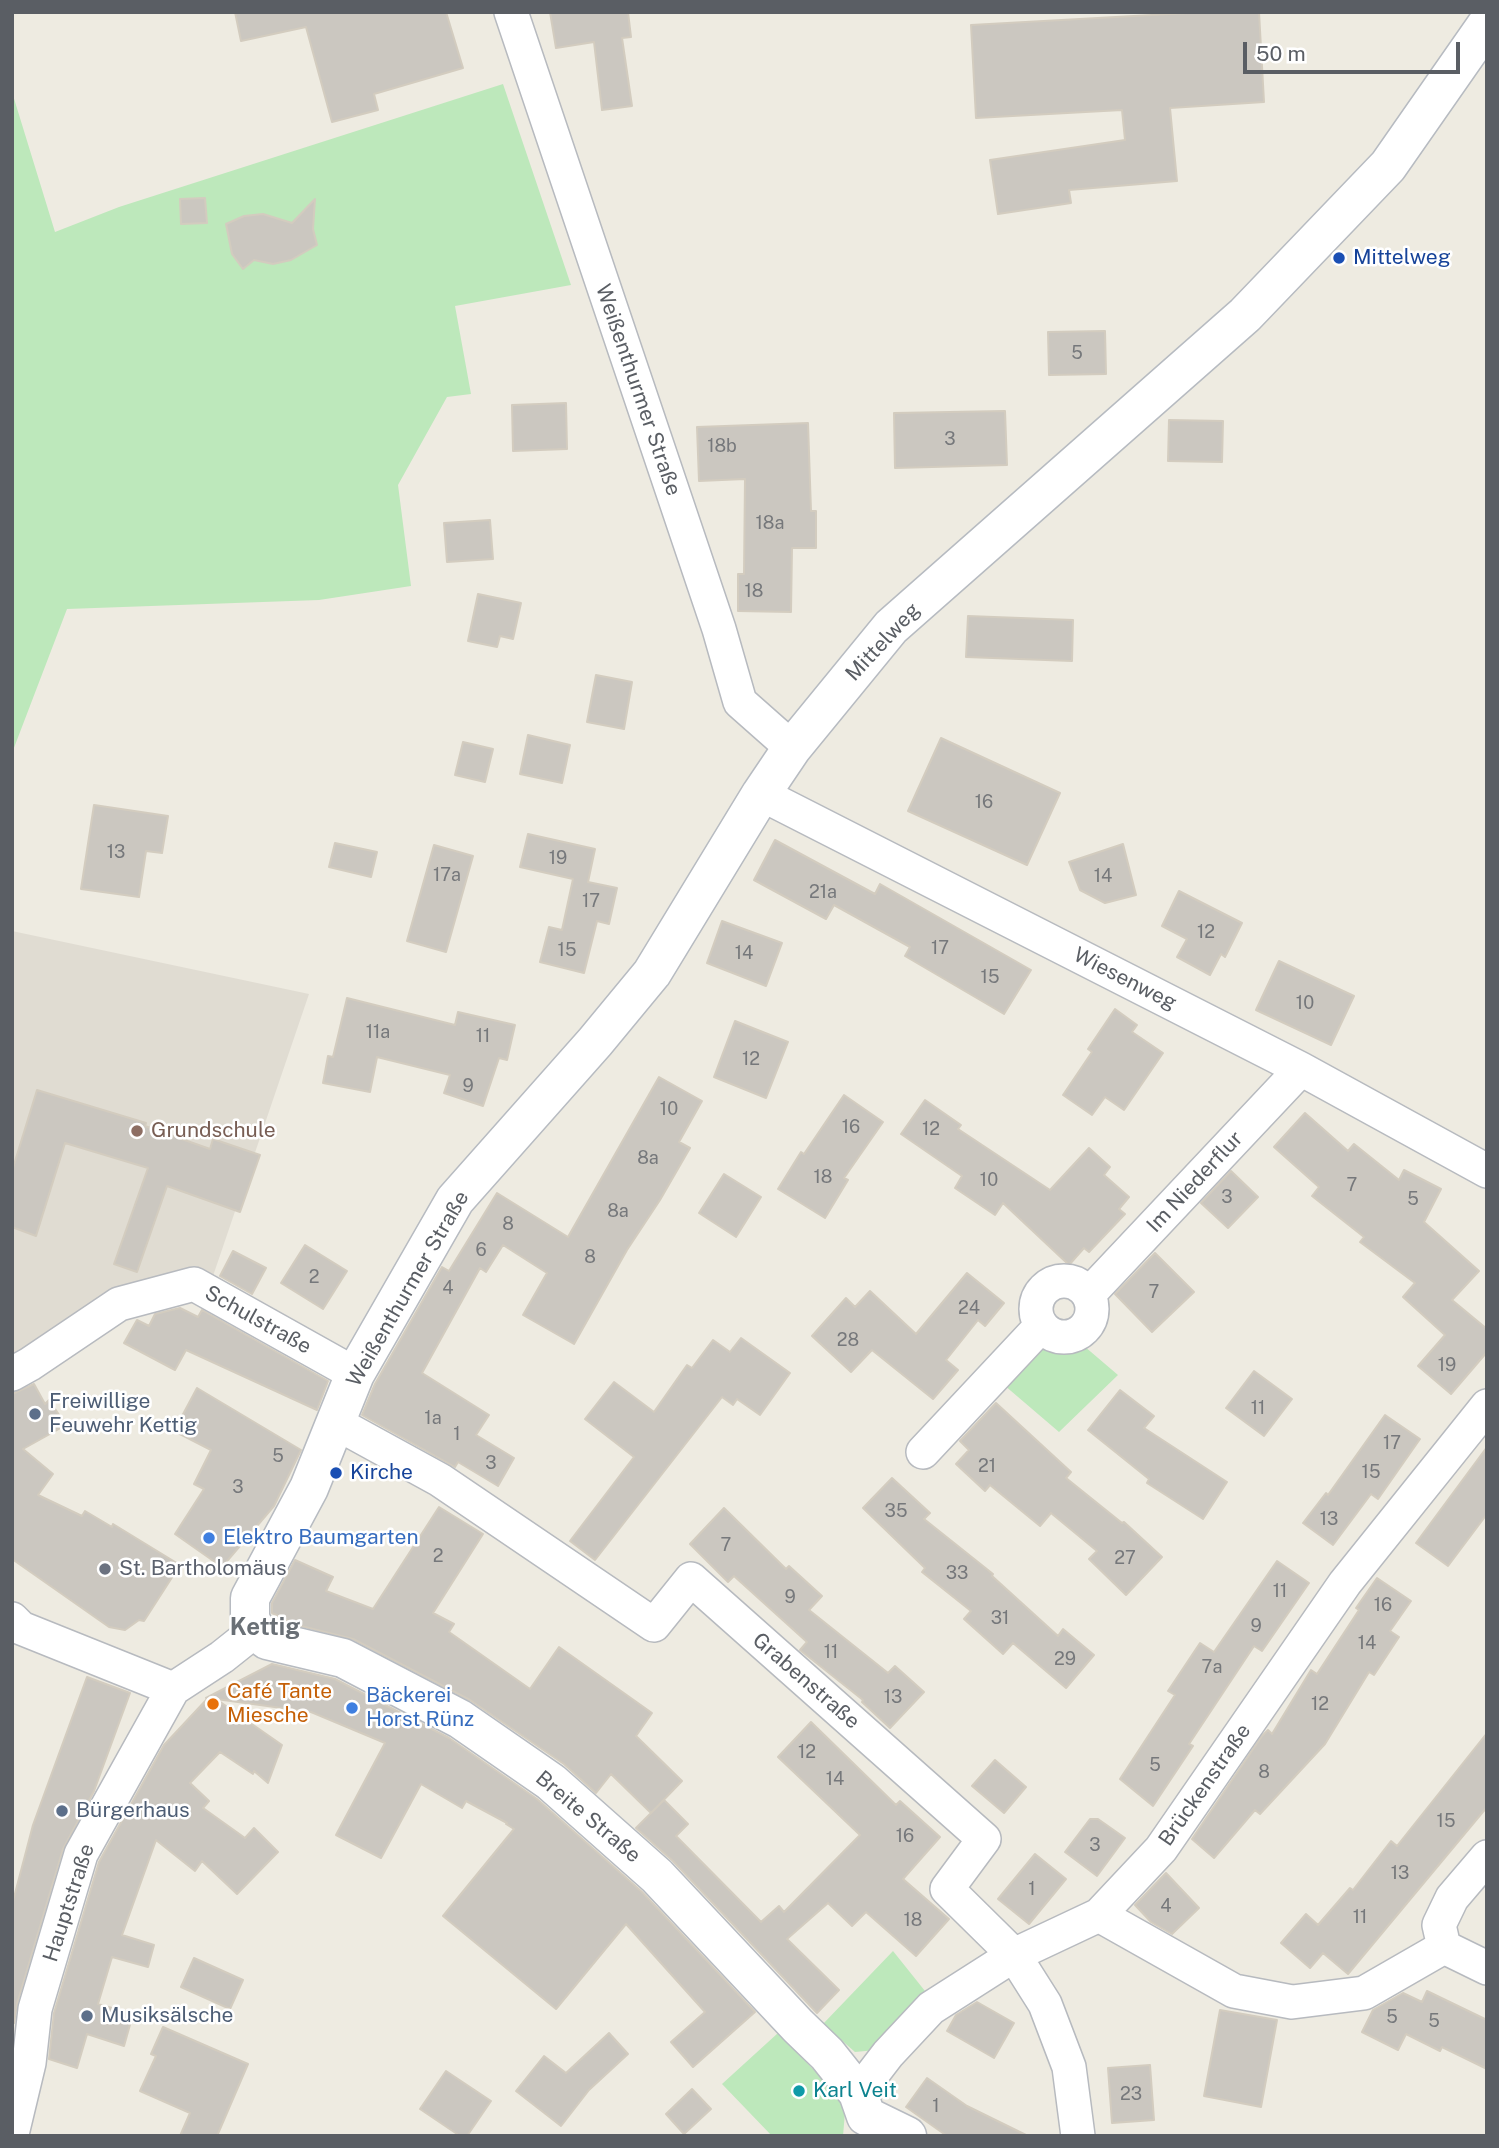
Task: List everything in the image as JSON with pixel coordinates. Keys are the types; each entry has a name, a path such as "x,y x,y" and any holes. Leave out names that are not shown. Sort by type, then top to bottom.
{"street":[{"name":"Weißenthurmer Straße","path":"511,12 719,629 740,702 792,748"},
{"name":"Mittelweg","path":"761,794 792,748 891,627 1245,315 1388,166 1487,24"},
{"name":"Weißenthurmer Straße","path":"256,1630 250,1619 250,1598 309,1488 355,1374 455,1200 596,1042 652,972 761,794"},
{"name":"Wiesenweg","path":"761,794 1301,1069 1487,1171"},
{"name":"Im Niederflur","path":"923,1452 1041,1326 1059,1338 1078,1334 1089,1325 1093,1313 1089,1294 1301,1069"},
{"name":"Schulstraße","path":"12,1374 118,1304 194,1284 355,1374"},
{"name":"Brückenstraße","path":"862,2115 888,2054 931,2008 1014,1955 1099,1915 1161,1849 1345,1583 1487,1406"},
{"name":"Grabenstraße","path":"336,1423 440,1480 654,1625 691,1579 984,1839 947,1889 1014,1955 1045,2004 1069,2067 1080,2131 1078,2136"},
{"path":"15,1627 173,1689 222,1657 256,1630"},
{"name":"Breite Straße","path":"256,1630 267,1640 343,1658 460,1719 551,1782 657,1876 827,2054 862,2115"},
{"name":"Hauptstraße","path":"12,2134 29,2063 35,2009 81,1854 173,1689"},
{"path":"1444,1947 1439,1925 1447,1907 1487,1857"},
{"path":"1099,1915 1234,1991 1292,2002 1364,1993 1444,1947"},
{"path":"1444,1947 1487,1968"},
{"path":"862,2115 907,2136"}],"shaded area":[{"name":"Grundschule","path":"12,931 309,994 213,1276 190,1267 120,1287 12,1360"}],"green space":[{"path":"503,84 571,285 455,306 471,394 447,397 398,485 411,586 319,600 67,609 12,753 12,92 55,232 119,207"},
{"path":"1084,1346 1118,1375 1059,1432 1004,1385 1036,1347"},
{"path":"893,1951 925,1991 876,2050 855,2052 823,2024"},
{"path":"778,2033 842,2099 845,2112 843,2136 772,2136 722,2084"}],"building":[{"path":"235,12 446,12 463,68 374,94 378,110 332,122 306,27 241,41"},
{"path":"550,12 628,12 631,37 622,38 632,106 602,110 594,42 556,48"},
{"path":"1206,12 1259,12 1264,102 1170,108 1177,181 1069,190 1071,203 998,214 990,160 1125,140 1122,110 976,118 971,25"},
{"path":"205,198 207,223 181,224 180,199"},
{"path":"315,199 313,229 317,245 291,260 273,264 254,260 243,269 232,254 226,224 244,216 263,214 292,223"},
{"path":"1105,331 1106,374 1049,375 1048,332"},
{"path":"566,403 567,449 513,451 512,405"},
{"path":"1005,411 1007,465 895,468 894,413"},
{"path":"1169,420 1223,421 1222,462 1168,461"},
{"path":"808,423 811,511 816,511 816,548 792,548 791,612 738,611 738,574 744,574 745,479 699,481 697,427"},
{"path":"490,520 493,559 447,562 444,523"},
{"path":"478,594 521,603 513,639 500,636 497,647 468,641"},
{"path":"968,616 1073,620 1072,661 966,657"},
{"path":"596,675 632,682 624,729 587,722"},
{"path":"528,735 570,745 562,783 520,774"},
{"path":"941,738 1060,793 1027,865 908,811"},
{"path":"463,742 493,749 485,782 455,775"},
{"path":"94,805 168,816 162,853 146,851 139,897 81,889"},
{"path":"528,834 595,849 588,882 617,888 609,924 597,921 584,973 540,962 549,927 562,930 573,879 520,867"},
{"path":"775,840 875,894 880,884 1031,970 1004,1014 905,956 910,947 834,905 826,919 754,880"},
{"path":"335,843 377,852 371,877 329,867"},
{"path":"1123,844 1136,895 1105,903 1080,890 1069,862"},
{"path":"434,845 473,856 446,952 407,941"},
{"path":"1179,891 1242,923 1225,957 1221,954 1210,975 1177,957 1187,939 1162,926"},
{"path":"722,921 782,943 766,986 707,963"},
{"path":"1279,961 1354,996 1331,1045 1256,1010"},
{"path":"347,998 455,1025 458,1012 515,1025 507,1060 499,1058 483,1106 444,1093 450,1075 377,1057 370,1092 323,1083 328,1056 333,1057"},
{"path":"1115,1009 1137,1025 1132,1032 1163,1053 1124,1110 1105,1097 1092,1115 1063,1095 1092,1052 1088,1049"},
{"path":"735,1021 788,1042 766,1098 714,1077"},
{"path":"659,1077 702,1101 679,1142 690,1148 627,1250 574,1344 523,1315 547,1273 503,1245 486,1272 480,1268 422,1373 489,1415 476,1435 514,1458 498,1486 458,1462 455,1467 362,1415 375,1384 442,1267 449,1271 497,1193 568,1237"},
{"path":"37,1090 146,1123 145,1126 210,1149 213,1139 260,1155 240,1212 167,1186 137,1272 114,1264 148,1168 65,1143 36,1236 12,1227 12,1171"},
{"path":"844,1095 883,1122 844,1178 848,1180 825,1218 778,1189 801,1152 804,1154"},
{"path":"925,1100 961,1125 958,1129 1050,1190 1089,1148 1110,1167 1104,1175 1129,1197 1119,1209 1125,1214 1089,1252 1084,1248 1069,1265 1003,1203 995,1215 955,1188 962,1176 901,1134"},
{"path":"1305,1113 1348,1151 1354,1144 1399,1180 1404,1170 1441,1189 1424,1222 1479,1271 1452,1300 1487,1329 1487,1352 1451,1394 1418,1366 1445,1335 1403,1297 1415,1283 1360,1242 1364,1237 1312,1196 1319,1187 1274,1147"},
{"path":"1231,1171 1258,1197 1228,1228 1201,1203"},
{"path":"724,1174 761,1197 736,1237 699,1213"},
{"path":"305,1245 347,1271 323,1309 281,1283"},
{"path":"233,1251 266,1268 252,1294 220,1276"},
{"path":"1155,1253 1194,1292 1152,1332 1115,1294"},
{"path":"967,1273 1004,1303 985,1326 978,1320 946,1360 958,1370 933,1399 872,1350 851,1372 812,1336 846,1298 855,1307 870,1291 916,1334"},
{"path":"180,1308 198,1317 202,1310 328,1381 317,1410 186,1350 175,1370 124,1343 137,1320 149,1326 155,1314"},
{"path":"741,1338 790,1373 760,1415 737,1399 733,1405 722,1397 595,1560 570,1541 634,1457 585,1419 614,1382 654,1412 687,1365 692,1368 713,1340 730,1352"},
{"path":"1254,1371 1292,1399 1264,1436 1226,1408"},
{"path":"34,1384 45,1404 49,1400 66,1425 23,1449 53,1474 38,1495 82,1516 85,1511 112,1527 113,1524 180,1565 144,1621 139,1620 125,1630 109,1627 12,1559 12,1394"},
{"path":"197,1388 301,1450 274,1506 222,1567 175,1534 204,1489 194,1484 211,1450 174,1431"},
{"path":"1120,1390 1154,1416 1144,1428 1227,1482 1203,1519 1147,1483 1149,1479 1088,1430"},
{"path":"996,1403 1071,1472 1066,1478 1124,1522 1162,1557 1126,1595 1089,1559 1097,1551 1051,1513 1040,1526 990,1485 985,1491 956,1464 969,1450 960,1441"},
{"path":"1385,1415 1420,1439 1378,1499 1371,1494 1333,1545 1303,1523 1326,1493 1328,1495"},
{"path":"1487,1447 1487,1514 1448,1566 1416,1543"},
{"path":"892,1478 930,1513 924,1519 993,1574 992,1576 1058,1636 1063,1629 1094,1655 1066,1688 1013,1643 1003,1654 964,1619 971,1611 922,1572 925,1568 863,1508"},
{"path":"439,1507 483,1534 433,1613 454,1624 449,1632 530,1689 559,1647 652,1713 636,1736 682,1781 651,1813 611,1774 596,1793 564,1764 470,1700 353,1639 297,1625 272,1613 272,1603 295,1560 333,1577 326,1591 373,1609"},
{"path":"724,1508 786,1569 789,1566 822,1596 809,1610 888,1673 895,1666 924,1692 890,1728 862,1702 863,1700 800,1650 807,1642 734,1576 728,1582 690,1544"},
{"path":"1277,1561 1309,1583 1262,1651 1254,1646 1189,1744 1193,1746 1153,1806 1120,1779 1175,1695 1168,1691 1200,1643 1214,1652"},
{"path":"1377,1578 1411,1601 1390,1631 1399,1637 1374,1675 1369,1672 1325,1744 1260,1814 1255,1810 1214,1858 1192,1839 1262,1736 1268,1730 1272,1734 1311,1670 1317,1674"},
{"path":"272,1664 335,1679 449,1738 537,1799 642,1892 755,2012 693,2067 671,2042 705,2012 626,1924 556,2009 443,1916 514,1829 466,1801 462,1808 421,1784 381,1858 336,1835 385,1743 311,1712 216,1699 282,1745 268,1783 254,1771 253,1774 220,1752 190,1783 209,1801 203,1808 245,1838 254,1828 278,1852 237,1894 202,1861 195,1871 156,1840 122,1935 154,1945 148,1967 112,1957 98,2004 133,2014 124,2046 87,2034 77,2068 49,2059 54,2013 99,1862 164,1745 206,1698"},
{"path":"87,1677 130,1693 94,1791 63,1849 12,2023 12,1905 33,1825"},
{"path":"811,1722 896,1805 900,1801 940,1837 903,1879 949,1919 916,1956 866,1912 852,1926 828,1903 787,1939 839,1990 817,2013 673,1861 636,1828 664,1800 688,1824 676,1836 761,1922 779,1906 784,1912 860,1835 778,1757"},
{"path":"1487,1733 1487,1807 1348,1974 1323,1953 1310,1968 1281,1943 1306,1914 1318,1925 1350,1888 1353,1890 1391,1841 1397,1846"},
{"path":"995,1760 1026,1787 1004,1813 972,1786"},
{"path":"1090,1819 1098,1819 1125,1838 1097,1876 1065,1852"},
{"path":"1035,1854 1066,1879 1029,1924 998,1899"},
{"path":"1166,1873 1199,1908 1172,1934 1151,1922 1135,1905"},
{"path":"194,1958 243,1980 230,2009 181,1987"},
{"path":"1427,1991 1487,2020 1487,2069 1442,2047 1440,2051 1406,2034 1398,2050 1362,2032 1373,2010 1403,1993 1422,2002"},
{"path":"977,2002 1014,2023 994,2058 947,2031 956,2015"},
{"path":"1220,2010 1277,2020 1261,2107 1204,2096"},
{"path":"163,2027 248,2064 217,2136 180,2136 190,2113 140,2091 156,2056 151,2054"},
{"path":"609,2033 628,2054 589,2090 561,2126 516,2091 544,2056 566,2073"},
{"path":"1150,2065 1154,2120 1112,2123 1108,2068"},
{"path":"446,2071 491,2101 467,2136 460,2136 420,2109"},
{"path":"927,2078 967,2106 1028,2136 947,2136 906,2107"},
{"path":"692,2089 711,2109 684,2134 666,2114"}],"place":[{"name":"Mittelweg","path":"1339,258"},
{"name":"Grundschule","path":"137,1131"},
{"name":"Freiwillige Feuwehr Kettig","path":"35,1414"},
{"name":"Kirche","path":"336,1473"},
{"name":"Elektro Baumgarten","path":"209,1538"},
{"name":"St. Bartholomäus","path":"105,1569"},
{"name":"Café Tante Miesche","path":"213,1704"},
{"name":"Bäckerei Horst Rünz","path":"352,1708"},
{"name":"Bürgerhaus","path":"62,1811"},
{"name":"Musiksälsche","path":"87,2016"},
{"name":"Karl Veit","path":"799,2091"}],"district":[{"name":"Kettig","path":"265,1628"}]}
